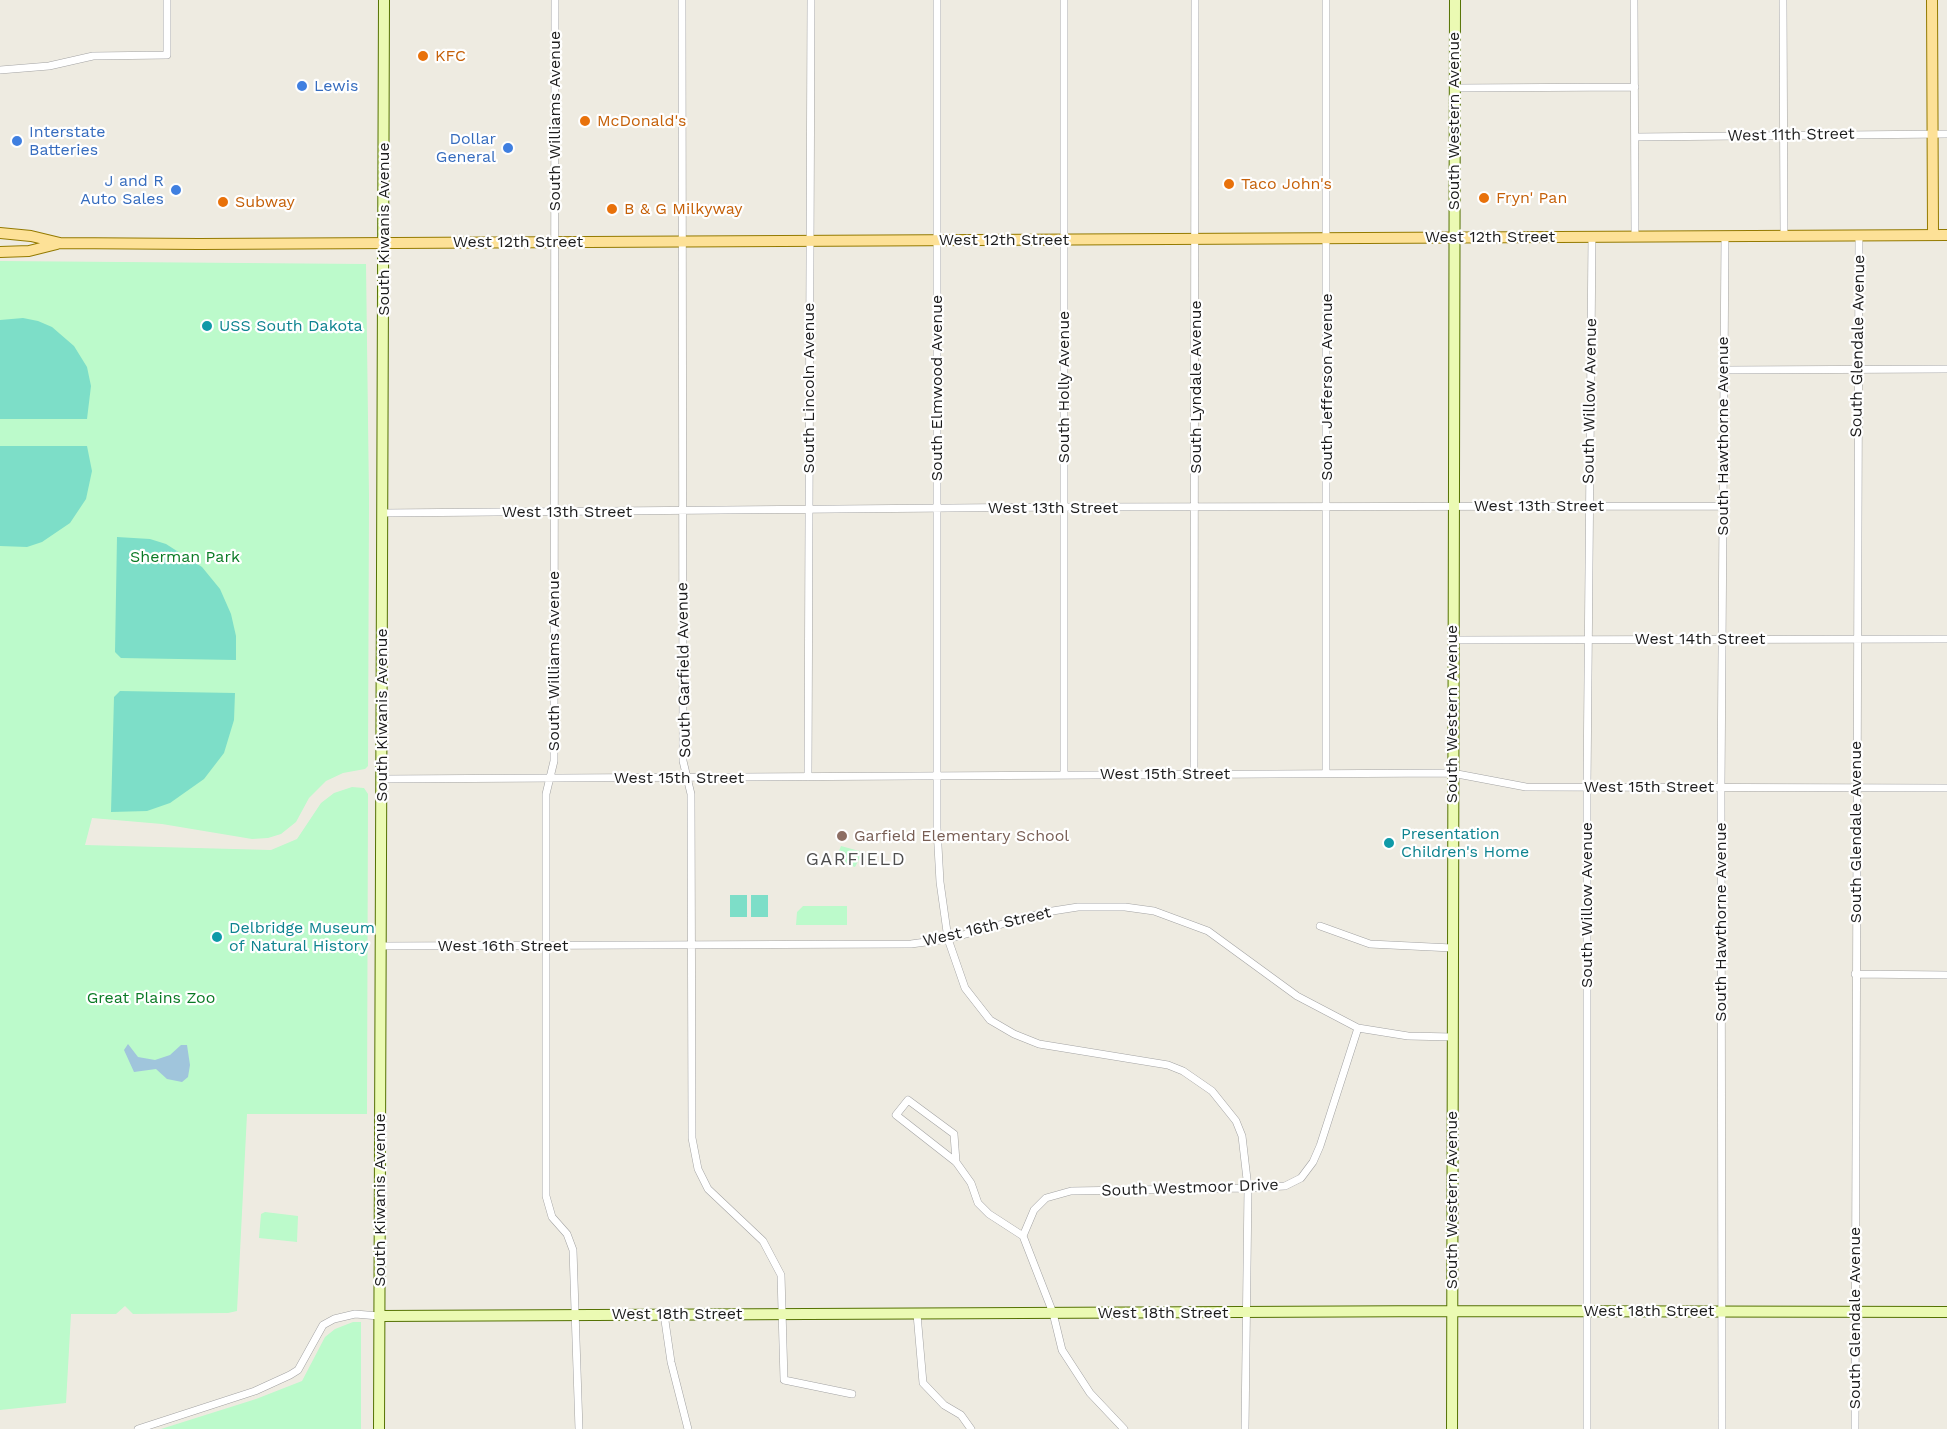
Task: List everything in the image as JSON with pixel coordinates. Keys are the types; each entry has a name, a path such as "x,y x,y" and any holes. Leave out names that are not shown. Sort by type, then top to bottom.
{"main road":[{"path":"1932,0 1933,234"},
{"name":"West 12th Street","path":"0,233 31,236 60,243 1947,235"},
{"name":"West 12th Street","path":"0,252 28,251 60,243"}],"street":[{"path":"0,70 49,66 93,56 167,55 167,0"},
{"name":"South Kiwanis Avenue","path":"379,1429 384,0"},
{"name":"South Williams Avenue","path":"555,0 554,761 546,794 546,1196 552,1217 567,1234 573,1250 576,1314"},
{"name":"South Garfield Avenue","path":"682,0 683,761 691,794 692,1138 695,1156 708,1189 717,1200 755,1231 769,1249 781,1275 784,1380 852,1394"},
{"name":"South Lincoln Avenue","path":"808,777 811,0"},
{"name":"South Elmwood Avenue","path":"937,0 937,776 940,882 948,939 965,988 990,1020 1014,1034 1039,1044 1168,1065 1204,1084 1236,1121 1242,1136 1248,1188 1247,1312"},
{"name":"South Holly Avenue","path":"1064,0 1064,775"},
{"name":"South Lyndale Avenue","path":"1194,774 1197,239 1195,0"},
{"name":"South Jefferson Avenue","path":"1326,0 1326,773"},
{"name":"South Western Avenue","path":"1452,1429 1452,506 1455,0"},
{"path":"1634,0 1635,236"},
{"path":"1783,0 1784,236"},
{"path":"1455,88 1635,87"},
{"name":"West 11th Street","path":"1635,137 1947,134"},
{"name":"South Glendale Avenue","path":"1855,1429 1855,789 1858,640 1859,235"},
{"name":"South Willow Avenue","path":"1587,1429 1587,787 1592,236"},
{"name":"South Hawthorne Avenue","path":"1722,1429 1721,787 1725,236"},
{"path":"1724,370 1947,369"},
{"name":"West 13th Street","path":"382,513 1064,507 1723,506"},
{"name":"West 14th Street","path":"1453,640 1947,639"},
{"name":"West 15th Street","path":"381,780 1452,773 1526,787 1947,788"},
{"name":"West 16th Street","path":"381,946 911,944 948,939 1046,912 1078,907 1125,907 1154,911 1208,931 1297,996 1358,1028 1408,1036 1452,1037"},
{"path":"1320,926 1370,944 1452,948"},
{"path":"1855,974 1947,975"},
{"name":"South Westmoor Drive","path":"1023,1236 1034,1210 1046,1198 1057,1193 1285,1186 1301,1178 1313,1162 1358,1028"},
{"path":"956,1162 954,1134 908,1100 896,1115 956,1162 971,1183 978,1203 989,1214 1023,1236 1053,1313 1062,1350 1090,1393 1124,1429"},
{"name":"West 18th Street","path":"379,1316 1452,1311 1947,1312"},
{"path":"1245,1429 1247,1312"},
{"path":"138,1429 255,1391 290,1376 303,1363 318,1331 334,1318 355,1314 379,1316"},
{"path":"576,1314 579,1429"},
{"path":"664,1314 671,1362 688,1429"},
{"path":"917,1314 923,1383 944,1405 961,1415 972,1429"}],"green space":[{"path":"0,261 366,264 369,498 368,766 365,769 343,773 326,781 309,798 296,822 281,834 268,838 252,839 162,824 92,818 85,845 271,850 297,839 321,803 334,793 352,787 364,788 368,794 367,1114 247,1114 237,1311 133,1314 125,1306 116,1314 71,1314 66,1403 0,1410"},
{"path":"23,318 52,327 74,346 87,367 91,386 87,419 0,419 0,320"},
{"path":"0,446 87,446 92,471 86,499 70,523 42,542 27,547 0,546"},
{"name":"Sherman Park","path":"117,537 150,539 166,544 202,567 220,589 231,614 236,636 236,660 121,658 115,652"},
{"path":"120,691 235,693 234,720 224,753 204,779 170,803 147,811 111,812 114,697"},
{"path":"841,846 863,852 855,867 835,860"},
{"path":"730,895 747,895 747,917 730,917"},
{"path":"751,895 768,895 768,917 751,917"},
{"path":"803,906 847,906 847,925 796,925 797,912"},
{"path":"265,1212 298,1216 297,1242 259,1238 261,1214"},
{"path":"353,1322 361,1322 361,1429 161,1429 256,1399 302,1381 325,1337 335,1329"}],"shaded area":[{"path":"128,1044 138,1057 155,1060 170,1055 181,1045 187,1045 190,1065 188,1077 182,1082 167,1079 156,1069 134,1072 124,1050"}],"place":[{"name":"KFC","path":"423,56"},
{"name":"Lewis","path":"302,86"},
{"name":"McDonald's","path":"585,121"},
{"name":"Interstate Batteries","path":"17,141"},
{"name":"Dollar General","path":"508,148"},
{"name":"Taco John's","path":"1229,184"},
{"name":"J and R Auto Sales","path":"176,190"},
{"name":"Fryn' Pan","path":"1484,198"},
{"name":"Subway","path":"223,202"},
{"name":"B & G Milkyway","path":"612,209"},
{"name":"USS South Dakota","path":"207,326"},
{"name":"Garfield Elementary School","path":"842,836"},
{"name":"Presentation Children's Home","path":"1389,843"},
{"name":"Delbridge Museum of Natural History","path":"217,937"}],"district":[{"name":"GARFIELD","path":"856,860"}],"park label":[{"name":"Great Plains Zoo","path":"151,998"}]}
